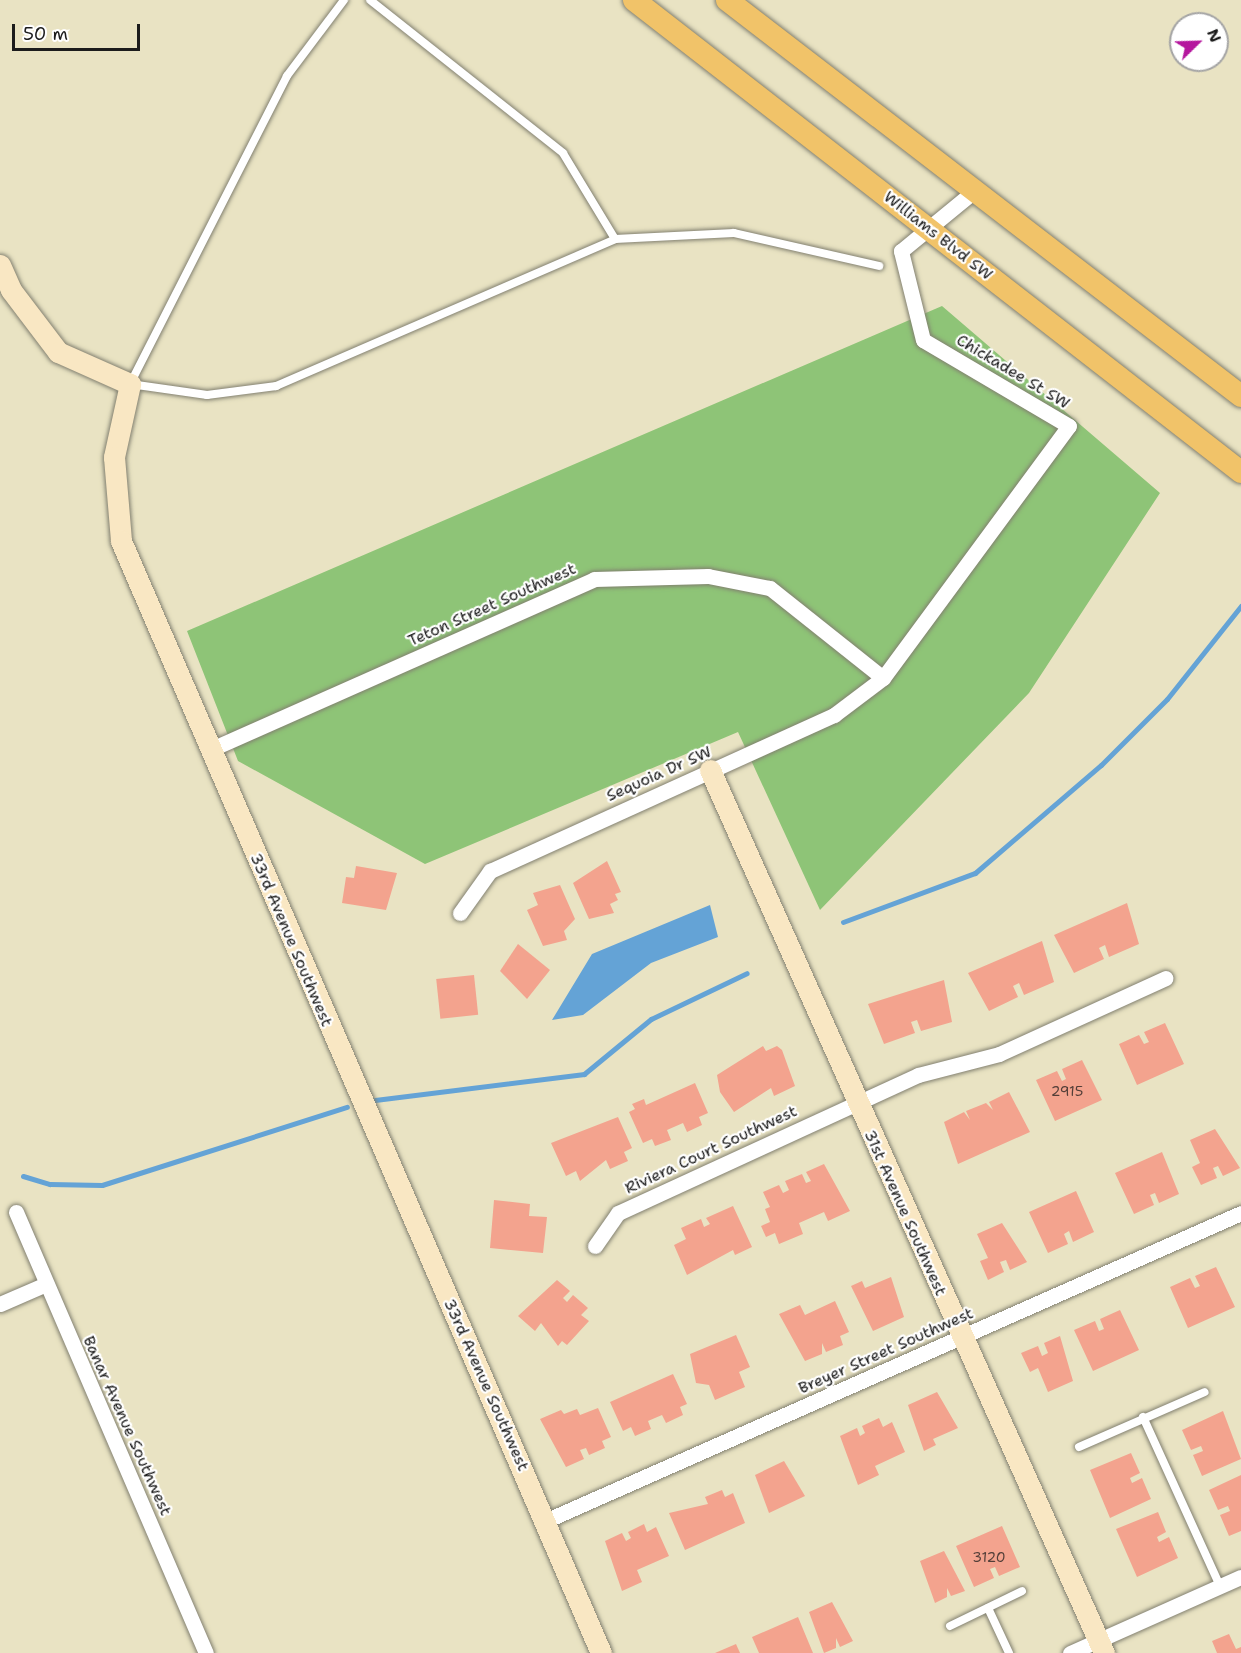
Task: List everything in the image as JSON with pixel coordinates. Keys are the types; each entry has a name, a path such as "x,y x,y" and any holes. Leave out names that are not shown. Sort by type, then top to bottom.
{"main road":[{"name":"Williams Blvd SW","path":"634,0 1241,472"},
{"path":"727,0 1241,396"}],"street":[{"name":"Chickadee St SW","path":"883,678 1069,426 923,340 901,251 931,231 974,191"},
{"path":"0,265 11,290 58,352 130,384"},
{"name":"33rd Avenue Southwest","path":"130,384 114,457 121,541 600,1653"},
{"name":"Teton Street Southwest","path":"210,750 594,579 708,576 770,588 883,678"},
{"name":"Sequoia Dr SW","path":"460,913 490,871 834,715 883,678"},
{"name":"31st Avenue Southwest","path":"710,770 855,1104 1101,1647"},
{"name":"Riviera Court Southwest","path":"595,1246 618,1213 918,1075 999,1054 1167,978"},
{"name":"Banar Avenue Southwest","path":"16,1212 206,1653"},
{"name":"Breyer Street Southwest","path":"545,1521 1241,1213"},
{"path":"0,1304 46,1284"},
{"path":"1070,1653 1101,1647 1241,1577"}],"lane":[{"path":"344,0 286,76 130,384 207,395 276,386 615,239 734,233 879,266"},
{"path":"370,0 563,153 615,239"},
{"path":"1079,1447 1143,1417 1205,1392"},
{"path":"1143,1417 1220,1586"},
{"path":"950,1626 1022,1591"},
{"path":"988,1608 1009,1653"}],"green space":[{"path":"942,306 1160,493 1029,693 820,910 738,732 425,864 238,761 187,631"}],"water":[{"path":"710,905 718,937 651,963 583,1015 552,1020 592,954"}],"building":[{"path":"607,861 621,892 615,894 618,900 610,904 614,913 589,919 573,883"},
{"path":"356,866 397,873 386,910 342,903 346,877 354,878"},
{"path":"560,885 575,919 564,931 567,940 543,946 527,910 538,905 533,893"},
{"path":"1127,903 1139,944 1109,957 1105,945 1099,948 1104,959 1074,973 1054,935"},
{"path":"1042,941 1054,982 1024,995 1019,983 1013,986 1018,997 989,1011 968,973"},
{"path":"518,944 550,970 527,999 500,971"},
{"path":"474,975 478,1015 440,1019 436,979"},
{"path":"944,980 952,1022 921,1031 917,1020 911,1022 915,1033 884,1044 868,1004"},
{"path":"1165,1023 1184,1064 1137,1085 1119,1044 1139,1035 1144,1044 1149,1042 1144,1032"},
{"path":"763,1046 766,1051 777,1046 782,1050 795,1086 774,1096 771,1088 734,1112 720,1092 717,1075"},
{"path":"1082,1060 1102,1100 1055,1121 1036,1080 1057,1071 1062,1081 1066,1079 1062,1069"},
{"path":"695,1083 708,1113 699,1117 702,1125 687,1132 683,1123 667,1130 671,1140 655,1146 652,1139 643,1143 629,1112 635,1109 632,1104 644,1099 646,1105"},
{"path":"1009,1092 1030,1132 958,1164 944,1122 964,1112 970,1120 966,1111 986,1103 993,1110 989,1102"},
{"path":"618,1117 632,1148 624,1152 628,1161 610,1169 606,1160 580,1181 576,1171 566,1176 551,1143"},
{"path":"1215,1129 1240,1168 1223,1176 1218,1166 1213,1168 1217,1178 1201,1185 1192,1167 1200,1163 1190,1140"},
{"path":"1162,1152 1179,1194 1159,1203 1155,1193 1150,1195 1154,1205 1134,1214 1115,1173"},
{"path":"824,1164 850,1211 828,1221 824,1212 799,1223 803,1234 779,1244 775,1233 766,1237 761,1226 770,1222 765,1209 770,1207 763,1192 779,1185 783,1193 789,1190 785,1181 802,1174 806,1183 811,1181 806,1172"},
{"path":"1076,1191 1094,1232 1073,1242 1069,1231 1064,1234 1068,1244 1048,1253 1029,1212"},
{"path":"494,1200 530,1204 529,1216 547,1217 543,1253 490,1248"},
{"path":"733,1206 752,1247 735,1255 733,1250 687,1275 674,1245 686,1239 681,1228 701,1219 704,1227 710,1224 706,1218"},
{"path":"1002,1223 1027,1262 1010,1270 1006,1260 1000,1262 1004,1272 988,1280 980,1261 988,1258 977,1234"},
{"path":"1216,1267 1235,1307 1188,1328 1170,1287 1190,1278 1195,1288 1200,1286 1195,1276"},
{"path":"891,1277 904,1317 873,1331 851,1286 862,1281 865,1288"},
{"path":"557,1280 570,1291 563,1298 567,1302 573,1295 588,1308 581,1315 589,1321 567,1345 562,1341 558,1346 541,1323 535,1331 518,1316"},
{"path":"835,1301 849,1332 840,1336 843,1345 826,1352 822,1343 822,1354 805,1361 779,1314 800,1305 805,1315"},
{"path":"1120,1310 1139,1350 1093,1371 1074,1330 1095,1321 1099,1331 1104,1329 1100,1319"},
{"path":"736,1335 750,1367 739,1372 745,1387 715,1400 709,1385 696,1383 690,1354"},
{"path":"1060,1336 1073,1381 1048,1392 1038,1368 1030,1372 1021,1353 1038,1346 1042,1356 1048,1353 1044,1343"},
{"path":"673,1374 687,1404 680,1407 683,1415 666,1423 662,1415 648,1421 651,1429 635,1436 631,1427 623,1431 610,1402"},
{"path":"937,1392 958,1428 933,1439 936,1445 924,1451 908,1405"},
{"path":"598,1408 611,1437 602,1441 605,1448 589,1455 586,1448 580,1450 584,1459 566,1467 540,1419 561,1410 564,1414 577,1409 580,1415"},
{"path":"1223,1411 1241,1459 1202,1476 1193,1455 1203,1451 1201,1446 1191,1450 1182,1430"},
{"path":"879,1418 883,1427 892,1422 905,1452 875,1466 879,1475 858,1485 840,1436 857,1428 860,1436 865,1433 862,1426"},
{"path":"1131,1453 1140,1473 1130,1478 1132,1483 1142,1478 1151,1499 1110,1518 1090,1470"},
{"path":"784,1461 805,1496 769,1513 755,1475"},
{"path":"1241,1475 1241,1531 1229,1536 1220,1515 1230,1511 1228,1506 1218,1510 1209,1490"},
{"path":"722,1490 725,1497 733,1493 745,1523 685,1550 669,1513 708,1504 705,1497"},
{"path":"1158,1512 1166,1532 1157,1537 1159,1542 1169,1537 1178,1558 1137,1577 1116,1529"},
{"path":"644,1524 647,1532 656,1527 669,1556 637,1570 642,1582 622,1591 605,1541 622,1533 626,1541 631,1538 628,1532"},
{"path":"1002,1526 1020,1567 999,1576 995,1567 990,1569 994,1578 974,1587 956,1546"},
{"path":"944,1551 965,1591 951,1596 947,1588 947,1597 935,1603 920,1561"},
{"path":"832,1602 853,1641 840,1647 836,1638 836,1648 824,1653 809,1612"},
{"path":"798,1617 813,1653 759,1653 752,1637"},
{"path":"1229,1634 1236,1649 1241,1647 1241,1653 1217,1653 1212,1641"},
{"path":"736,1644 740,1653 715,1653"}],"waterway":[{"path":"843,922 975,873 1101,765 1167,699 1241,606"},
{"path":"375,1100 584,1074 651,1019 747,973"},
{"path":"23,1176 50,1184 102,1185 347,1107"}]}
